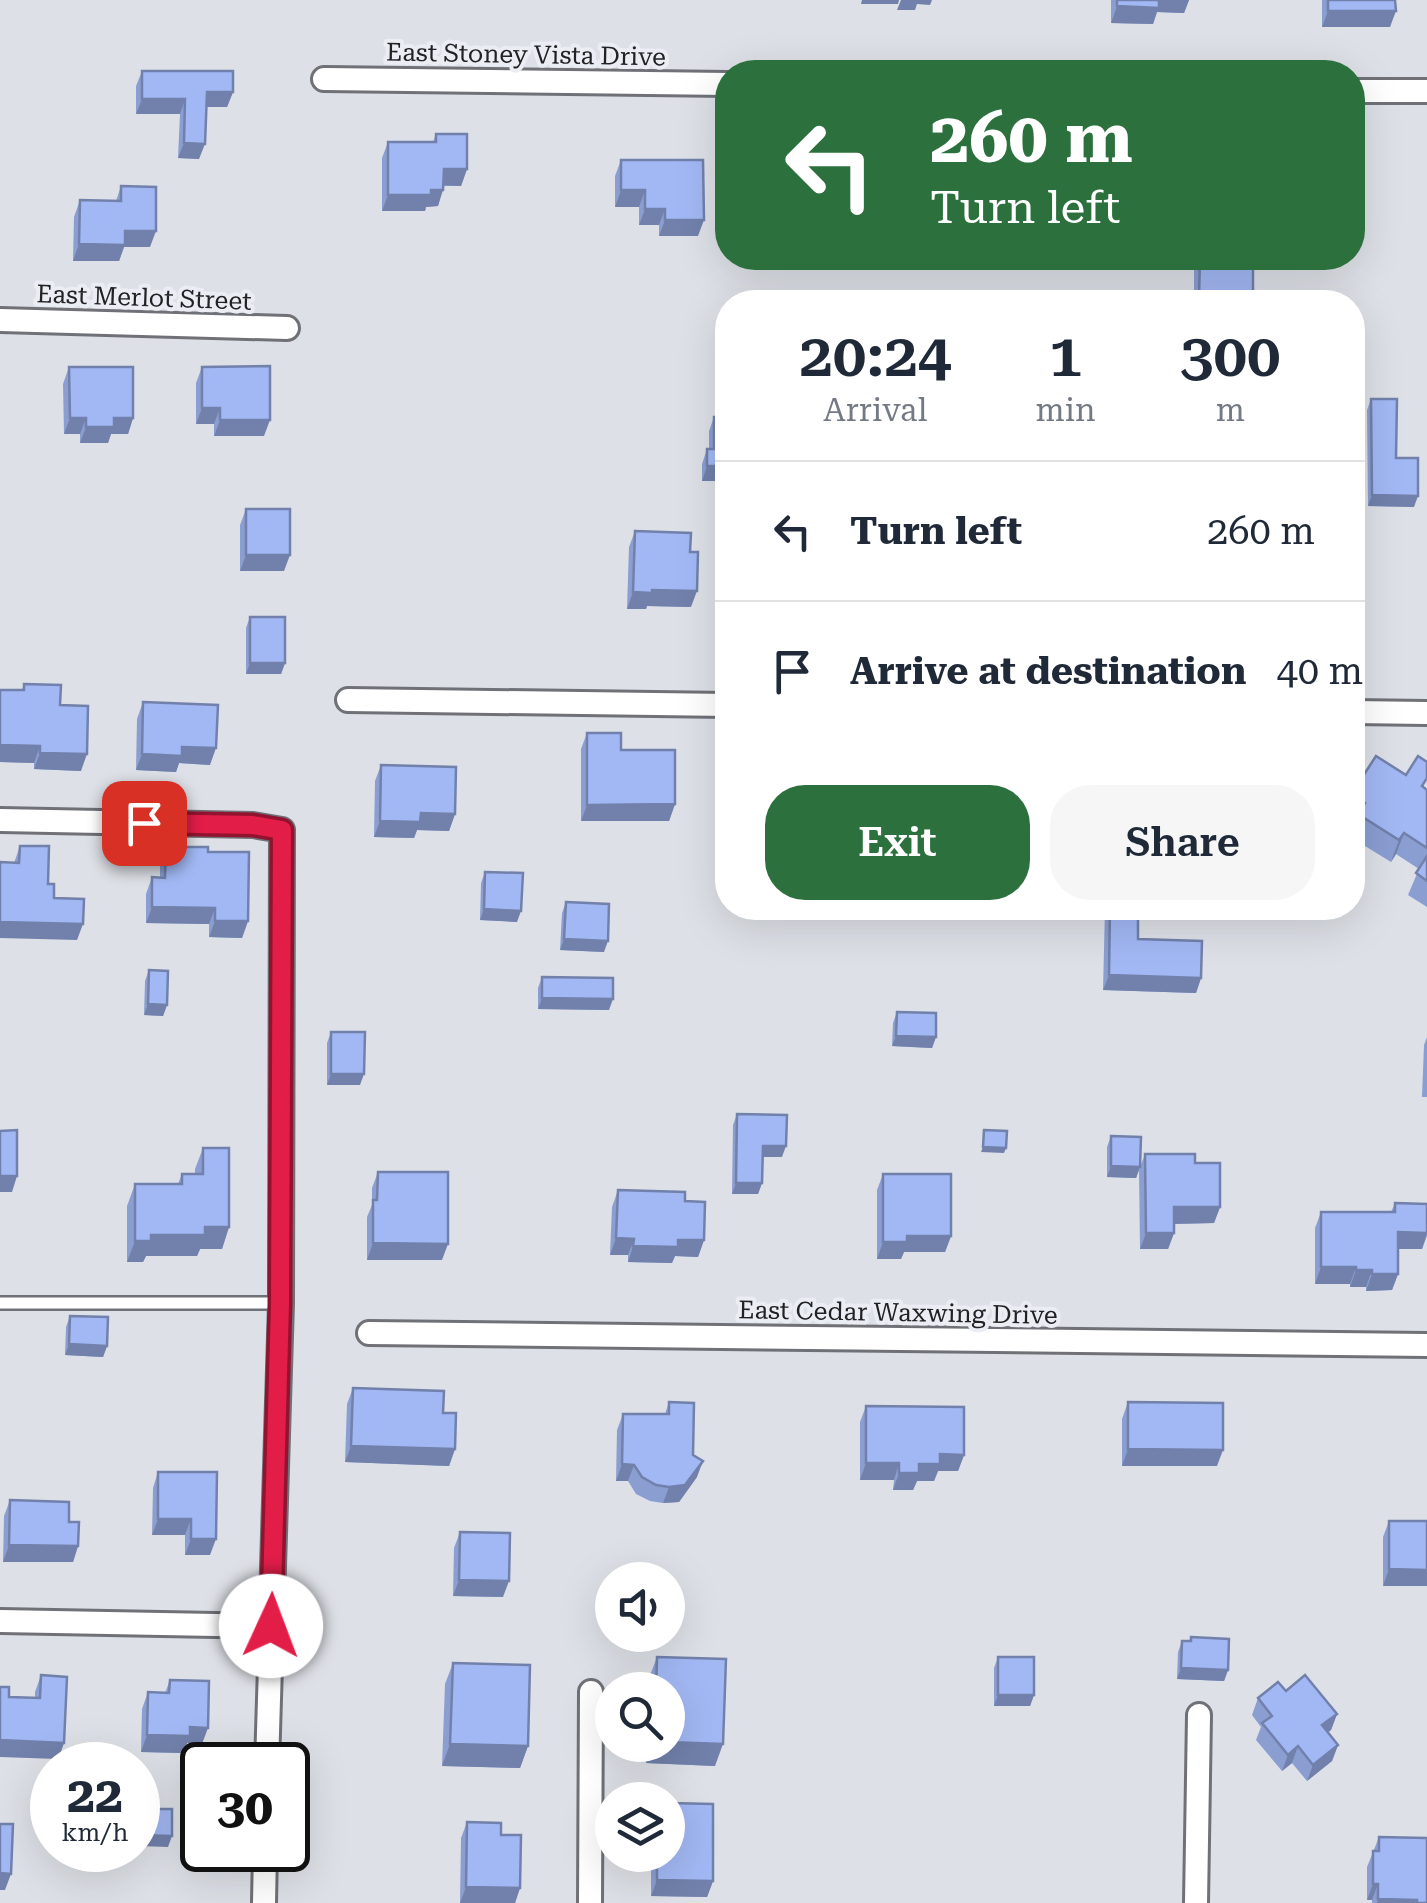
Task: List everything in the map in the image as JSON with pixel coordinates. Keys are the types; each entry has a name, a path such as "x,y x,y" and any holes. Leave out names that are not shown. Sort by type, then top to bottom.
{"street":[{"name":"East Stoney Vista Drive","path":"324,80 715,84"},
{"path":"1365,91 1427,92"},
{"name":"East Merlot Street","path":"0,320 287,328"},
{"path":"348,700 715,704"},
{"path":"1365,712 1427,713"},
{"path":"0,820 253,825 282,830 280,1304 268,1742"},
{"name":"East Cedar Waxwing Drive","path":"369,1333 1427,1346"},
{"path":"0,1622 271,1626"},
{"path":"590,1903 591,1692"},
{"path":"1196,1903 1200,1715"},
{"path":"264,1903 265,1872"}],"lane":[{"path":"0,1304 280,1304"}],"building":[{"path":"1117,0 1159,0 1159,8 1117,6"},
{"path":"1328,0 1395,0 1396,11 1328,11"},
{"path":"142,71 233,71 233,92 207,92 205,144 184,143 185,99 142,99"},
{"path":"436,134 467,134 467,169 444,169 443,190 431,190 431,195 388,195 388,142 436,142"},
{"path":"621,160 703,160 704,220 665,220 665,209 645,209 645,190 621,190"},
{"path":"121,186 156,187 156,231 125,231 125,245 79,244 80,200 121,201"},
{"path":"1200,270 1253,270 1253,290 1199,290"},
{"path":"270,366 270,420 220,420 220,408 202,408 202,367"},
{"path":"69,367 133,367 133,418 114,418 114,427 86,427 86,418 70,418"},
{"path":"1371,399 1397,399 1396,458 1418,458 1418,496 1372,495"},
{"path":"715,417 715,466 707,466 707,449 714,449"},
{"path":"246,509 290,509 290,555 246,555"},
{"path":"635,531 691,533 690,552 698,552 697,591 633,592"},
{"path":"250,617 285,617 285,663 250,663"},
{"path":"24,684 61,685 60,705 88,706 87,754 40,753 40,746 0,745 0,690 24,690"},
{"path":"143,702 218,705 216,748 182,747 182,756 142,754"},
{"path":"587,733 621,733 621,750 675,750 675,804 587,805"},
{"path":"1376,756 1406,775 1418,756 1427,762 1427,778 1422,786 1427,790 1427,848 1404,833 1399,840 1365,818 1365,773"},
{"path":"381,765 456,767 455,814 421,813 420,822 380,821"},
{"path":"20,846 49,846 48,884 54,884 54,898 84,899 83,924 0,922 0,862 19,863"},
{"path":"166,847 249,852 248,921 215,921 215,908 152,907 152,877 165,878"},
{"path":"1427,856 1427,881 1416,873"},
{"path":"485,872 523,873 521,911 484,909"},
{"path":"566,902 609,904 608,941 564,939"},
{"path":"1110,920 1138,920 1138,939 1202,941 1201,978 1109,975"},
{"path":"149,970 168,971 167,1005 148,1004"},
{"path":"542,977 613,978 613,999 542,998"},
{"path":"897,1012 936,1013 936,1037 896,1036"},
{"path":"331,1032 365,1032 364,1074 331,1074"},
{"path":"737,1114 787,1115 786,1146 763,1146 762,1183 736,1183"},
{"path":"17,1130 17,1176 0,1176 0,1131"},
{"path":"984,1130 1007,1131 1006,1148 983,1147"},
{"path":"1111,1136 1141,1137 1140,1167 1111,1166"},
{"path":"203,1148 229,1148 229,1227 205,1227 205,1235 151,1235 151,1241 135,1241 135,1184 182,1184 182,1174 203,1174"},
{"path":"1145,1154 1195,1154 1195,1163 1220,1163 1220,1207 1174,1207 1174,1233 1146,1233"},
{"path":"378,1172 448,1172 448,1244 373,1243 373,1200 377,1200"},
{"path":"883,1174 951,1174 951,1236 907,1236 907,1242 883,1242"},
{"path":"618,1190 685,1192 685,1201 705,1202 704,1240 678,1240 678,1247 633,1246 634,1239 616,1238"},
{"path":"1395,1203 1427,1204 1427,1233 1398,1232 1398,1274 1372,1274 1372,1270 1356,1267 1321,1267 1321,1212 1395,1212"},
{"path":"70,1316 108,1317 107,1346 69,1344"},
{"path":"353,1388 444,1391 443,1413 456,1413 455,1449 351,1446"},
{"path":"669,1402 694,1403 693,1455 703,1461 685,1485 669,1487 642,1477 634,1465 622,1464 623,1414 669,1414"},
{"path":"1128,1402 1223,1403 1223,1450 1128,1449"},
{"path":"866,1406 964,1407 964,1455 940,1454 940,1464 919,1464 919,1473 899,1473 899,1463 866,1463"},
{"path":"158,1472 217,1472 216,1539 191,1539 191,1519 158,1519"},
{"path":"10,1500 69,1502 69,1522 79,1522 78,1546 9,1545"},
{"path":"1389,1521 1427,1521 1427,1570 1389,1569"},
{"path":"460,1532 510,1533 509,1581 459,1580"},
{"path":"1191,1637 1229,1639 1228,1670 1181,1668 1182,1641 1191,1641"},
{"path":"657,1657 726,1659 723,1744 685,1743 685,1672 657,1672"},
{"path":"998,1657 1034,1657 1034,1695 998,1695"},
{"path":"453,1663 530,1665 528,1746 450,1744"},
{"path":"41,1675 67,1677 64,1742 0,1740 0,1687 9,1687 9,1697 40,1698"},
{"path":"1305,1675 1337,1714 1322,1725 1338,1745 1313,1765 1298,1746 1288,1755 1262,1723 1272,1716 1258,1698 1278,1682 1286,1691"},
{"path":"170,1680 209,1681 208,1728 190,1727 190,1736 147,1735 148,1692 169,1693"},
{"path":"685,1803 713,1804 713,1881 657,1880 657,1872 685,1872"},
{"path":"160,1809 172,1809 172,1836 160,1836"},
{"path":"467,1822 501,1823 501,1835 521,1835 520,1888 466,1887"},
{"path":"0,1824 13,1824 11,1874 0,1873"},
{"path":"1379,1837 1427,1838 1427,1903 1378,1899 1378,1884 1373,1884 1373,1851 1379,1851"}],"route":[{"path":"144,823 253,825 282,830 280,1304 271,1626"}]}
